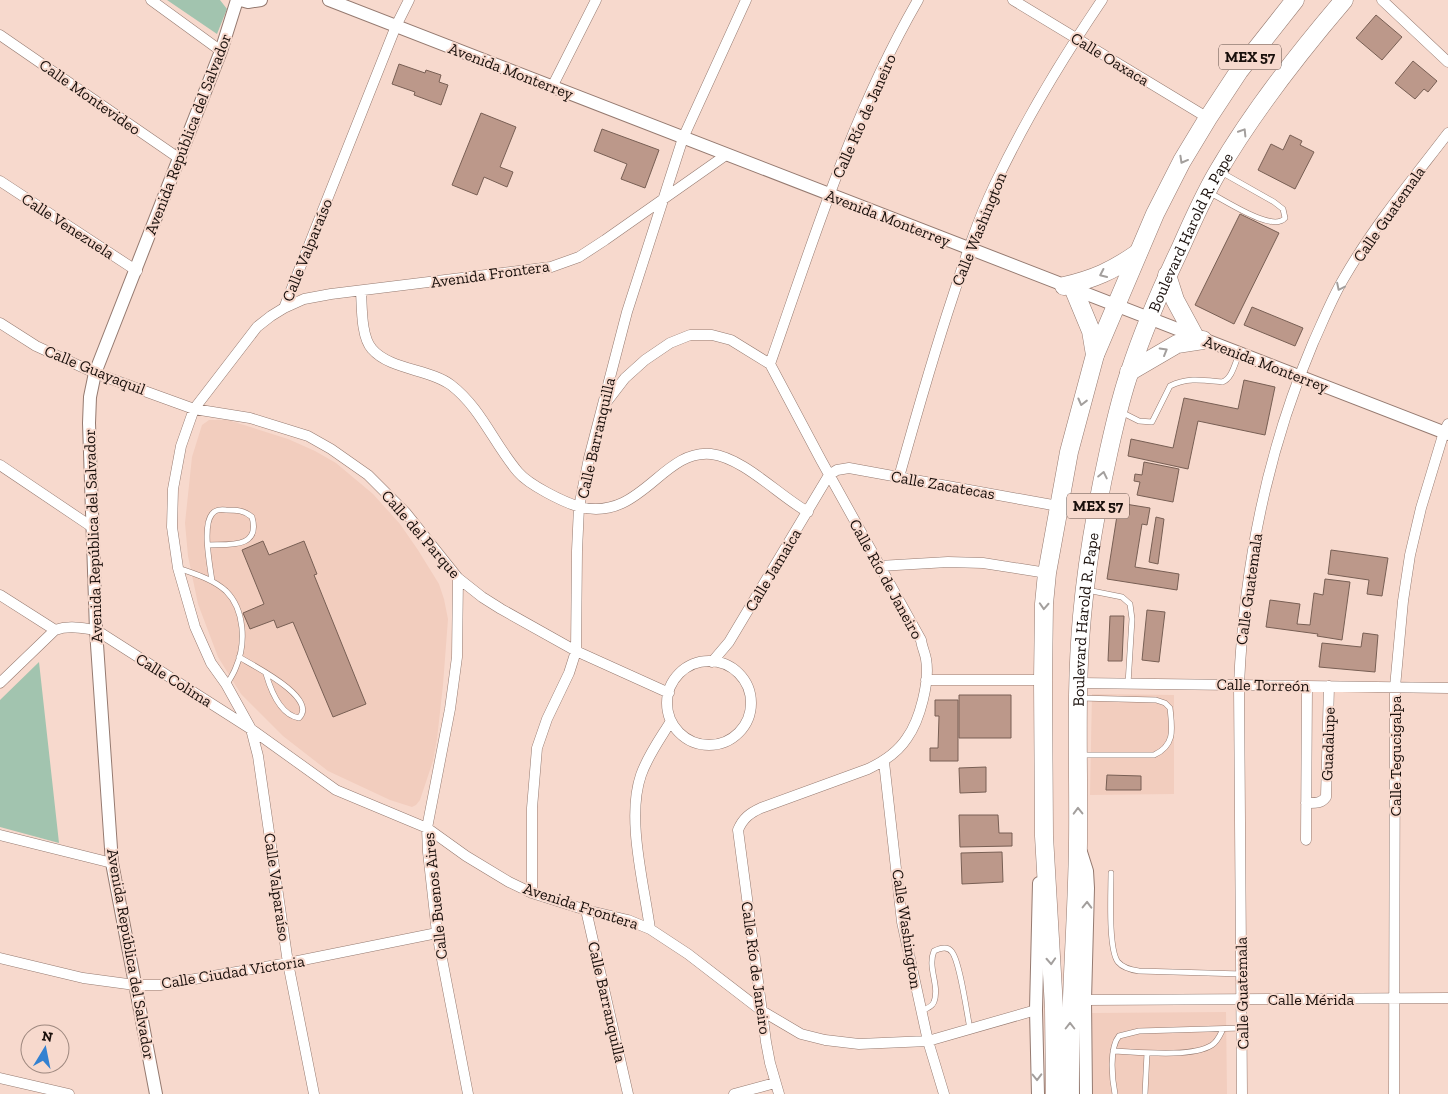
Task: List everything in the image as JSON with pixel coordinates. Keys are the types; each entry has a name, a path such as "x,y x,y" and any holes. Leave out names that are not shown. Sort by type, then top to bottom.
{"highway":[{"name":"Boulevard Harold R. Pape","path":"1070,1094 1063,1074 1054,1008 1044,836 1043,680 1044,604 1047,573 1069,452 1095,354 1138,253 1182,161 1239,71 1295,0"},
{"name":"Boulevard Harold R. Pape","path":"1055,1094 1063,1074 1070,1008 1078,844 1078,690 1084,589 1092,536 1118,411 1129,372 1149,319 1167,275 1207,191 1258,108 1309,41 1344,0"},
{"path":"1095,354 1091,331 1069,288 1107,272 1138,253"},
{"path":"1129,372 1164,350 1199,338 1177,305 1167,275"}],"street":[{"path":"152,0 221,51"},
{"name":"Avenida República del Salvador","path":"156,1094 112,863 96,630 89,423 90,397 95,373 180,159 221,51 237,0"},
{"path":"241,0 248,2 261,0"},
{"name":"Avenida Monterrey","path":"329,0 1239,354 1447,430"},
{"name":"Calle Valparaíso","path":"314,1094 288,964 258,756 251,729 226,684 211,663 195,626 178,568 172,527 173,489 181,446 194,409 257,327 284,308 396,26 409,0"},
{"path":"552,87 596,0"},
{"name":"Calle Barranquilla","path":"532,893 532,808 537,748 547,719 570,673 576,651 579,506 589,458 627,312 683,138 746,0"},
{"name":"Calle Río de Janeiro","path":"779,1094 766,1042 739,845 738,830 741,821 749,814 762,808 884,762 908,738 917,717 926,680 927,661 921,640 829,475 770,364 829,195 866,102 918,0"},
{"name":"Calle Oaxaca","path":"1013,0 1208,118"},
{"name":"Calle Washington","path":"899,477 931,364 968,249 993,187 1076,38 1102,0"},
{"path":"1382,0 1448,62"},
{"name":"Calle Montevideo","path":"0,35 180,159"},
{"name":"Calle Guatemala","path":"1242,1094 1239,685 1241,639 1251,561 1262,500 1272,460 1299,377 1344,278 1377,228 1448,133"},
{"name":"Avenida Frontera","path":"284,308 304,299 551,266 579,257 726,155"},
{"name":"Calle Venezuela","path":"0,180 137,271"},
{"path":"361,290 363,320 366,336 372,349 386,360 449,384 469,402 518,473 548,494 579,506 592,508 613,507 634,497 678,462 694,456 711,454 734,461 808,512"},
{"name":"Calle Guayaquil","path":"0,323 36,346 95,373 194,409"},
{"path":"602,409 625,378 645,360 670,343 690,336 712,335 731,340 770,364"},
{"name":"Calle del Parque","path":"194,409 250,418 308,436 331,449 368,475 400,507 458,578 500,609 576,651 668,693"},
{"name":"Calle Tegucigalpa","path":"1394,1094 1395,687 1403,601 1410,555 1421,508 1447,430"},
{"path":"0,466 92,527"},
{"name":"Calle Zacatecas","path":"829,475 837,470 849,468 1058,506"},
{"name":"Calle Jamaica","path":"712,662 729,642 829,475"},
{"path":"879,566 983,562 1047,573"},
{"name":"Calle Buenos Aires","path":"458,578 457,657 450,708 428,828 428,852 437,933 468,1094"},
{"path":"0,595 55,630"},
{"path":"0,683 55,630 64,627 74,627 96,630"},
{"name":"Calle Colima","path":"96,630 251,729"},
{"path":"712,662 725,665 737,672 746,682 751,708 747,721 740,732 729,740 716,745 703,745 690,740 679,732 671,721 668,712 668,693 675,679 685,669 698,663 712,662"},
{"path":"926,680 1043,680"},
{"name":"Calle Torreón","path":"1078,690 1128,684 1448,688"},
{"path":"1306,840 1307,686"},
{"name":"Guadalupe","path":"1306,803 1317,803 1323,801 1326,797 1329,686"},
{"path":"650,928 634,822 636,798 641,776 652,751 671,721"},
{"name":"Avenida Frontera","path":"251,729 336,790 428,828 473,860 509,882 532,893 650,928 688,954 762,1011 800,1034 825,1040 859,1044 928,1041 1036,1010"},
{"name":"Calle Washington","path":"884,762 902,922 928,1041 944,1094"},
{"path":"0,835 112,863"},
{"path":"1038,1094 1036,1010 1040,865 1044,836"},
{"path":"1078,844 1084,859 1087,880 1086,1094"},
{"name":"Calle Barranquilla","path":"586,910 628,1094"},
{"name":"Calle Ciudad Victoria","path":"0,958 83,978 135,985 160,984 288,964 437,933"},
{"name":"Calle Mérida","path":"1085,1000 1448,998"},
{"path":"0,1078 69,1094"},
{"path":"734,1094 775,1082"}],"lane":[{"path":"1207,191 1251,215 1267,221 1276,224 1282,222 1285,218 1283,209 1274,202 1218,171"},
{"path":"1118,411 1139,421 1152,422 1170,386 1185,380 1195,379 1226,381 1239,354"},
{"path":"208,545 245,542 253,530 252,517 242,511 220,509 210,516 208,545 212,581"},
{"path":"178,568 212,581 235,602 242,622 242,647 236,667 226,684"},
{"path":"1084,589 1122,597 1130,604 1132,619 1128,684"},
{"path":"239,657 280,681 293,693 302,710 302,715 299,718 286,713 279,704 266,674"},
{"path":"1077,754 1154,754 1163,751 1169,745 1172,727 1170,708 1164,703 1156,700 1078,690"},
{"path":"1111,873 1112,942 1119,963 1139,972 1242,974"},
{"path":"921,1011 931,1006 934,1002 931,959 934,951 947,948 952,952 958,966 970,1030"},
{"path":"1115,1094 1113,1084 1113,1052 1115,1040 1118,1036 1139,1031 1243,1028"},
{"path":"1113,1052 1192,1052 1214,1044 1223,1029"},
{"path":"1145,1094 1147,1052"}],"shaded area":[{"path":"209,420 228,420 288,439 336,463 373,494 400,524 439,584 448,619 443,685 433,761 420,800 416,805 412,807 390,800 328,771 283,736 241,694 218,657 198,604 188,556 185,523 192,457 202,425"},
{"path":"1092,694 1174,695 1174,794 1090,795"},
{"path":"1226,1012 1227,1094 1093,1094 1092,1013"}],"green space":[{"path":"167,0 220,0 227,9 217,34"},
{"path":"39,662 59,843 0,827 0,700"}],"building":[{"path":"1376,15 1402,37 1382,60 1356,38"},
{"path":"1413,61 1437,81 1428,92 1424,89 1415,99 1395,83"},
{"path":"399,64 425,73 426,70 441,75 439,82 448,85 441,105 414,95 415,92 392,84"},
{"path":"481,113 516,127 500,167 513,172 507,187 484,177 477,195 452,185"},
{"path":"602,129 659,150 645,188 621,179 627,164 594,151"},
{"path":"1290,135 1302,141 1300,145 1314,152 1295,189 1258,170 1271,144 1283,150"},
{"path":"1240,214 1279,233 1234,324 1195,305"},
{"path":"1252,307 1303,328 1295,346 1244,325"},
{"path":"1244,380 1275,387 1265,435 1198,421 1188,469 1128,456 1131,439 1173,448 1184,398 1238,409"},
{"path":"1144,462 1179,469 1173,502 1137,495 1140,482 1134,481 1135,474 1142,475"},
{"path":"1119,503 1150,508 1147,525 1142,524 1135,567 1179,574 1177,590 1107,579"},
{"path":"1156,517 1164,519 1158,564 1149,562"},
{"path":"263,541 269,555 304,541 317,574 314,575 366,704 333,717 293,622 277,628 274,620 250,629 243,613 264,604 242,550"},
{"path":"1331,550 1388,558 1382,596 1367,594 1369,580 1328,574"},
{"path":"1325,579 1350,582 1342,640 1317,636 1318,634 1266,627 1270,600 1300,604 1297,624 1310,625 1314,593 1323,595"},
{"path":"1147,610 1165,612 1159,662 1142,660"},
{"path":"1110,616 1124,616 1122,661 1108,661"},
{"path":"1363,633 1378,635 1375,672 1319,667 1322,643 1361,647"},
{"path":"959,695 1011,695 1011,738 959,738"},
{"path":"935,700 958,700 958,761 930,761 930,748 938,748 939,716 935,716"},
{"path":"986,767 986,792 960,793 959,768"},
{"path":"1107,775 1141,776 1141,790 1106,790"},
{"path":"959,815 998,815 999,833 1012,833 1012,846 960,847"},
{"path":"1002,852 1003,882 962,884 961,853"}]}
